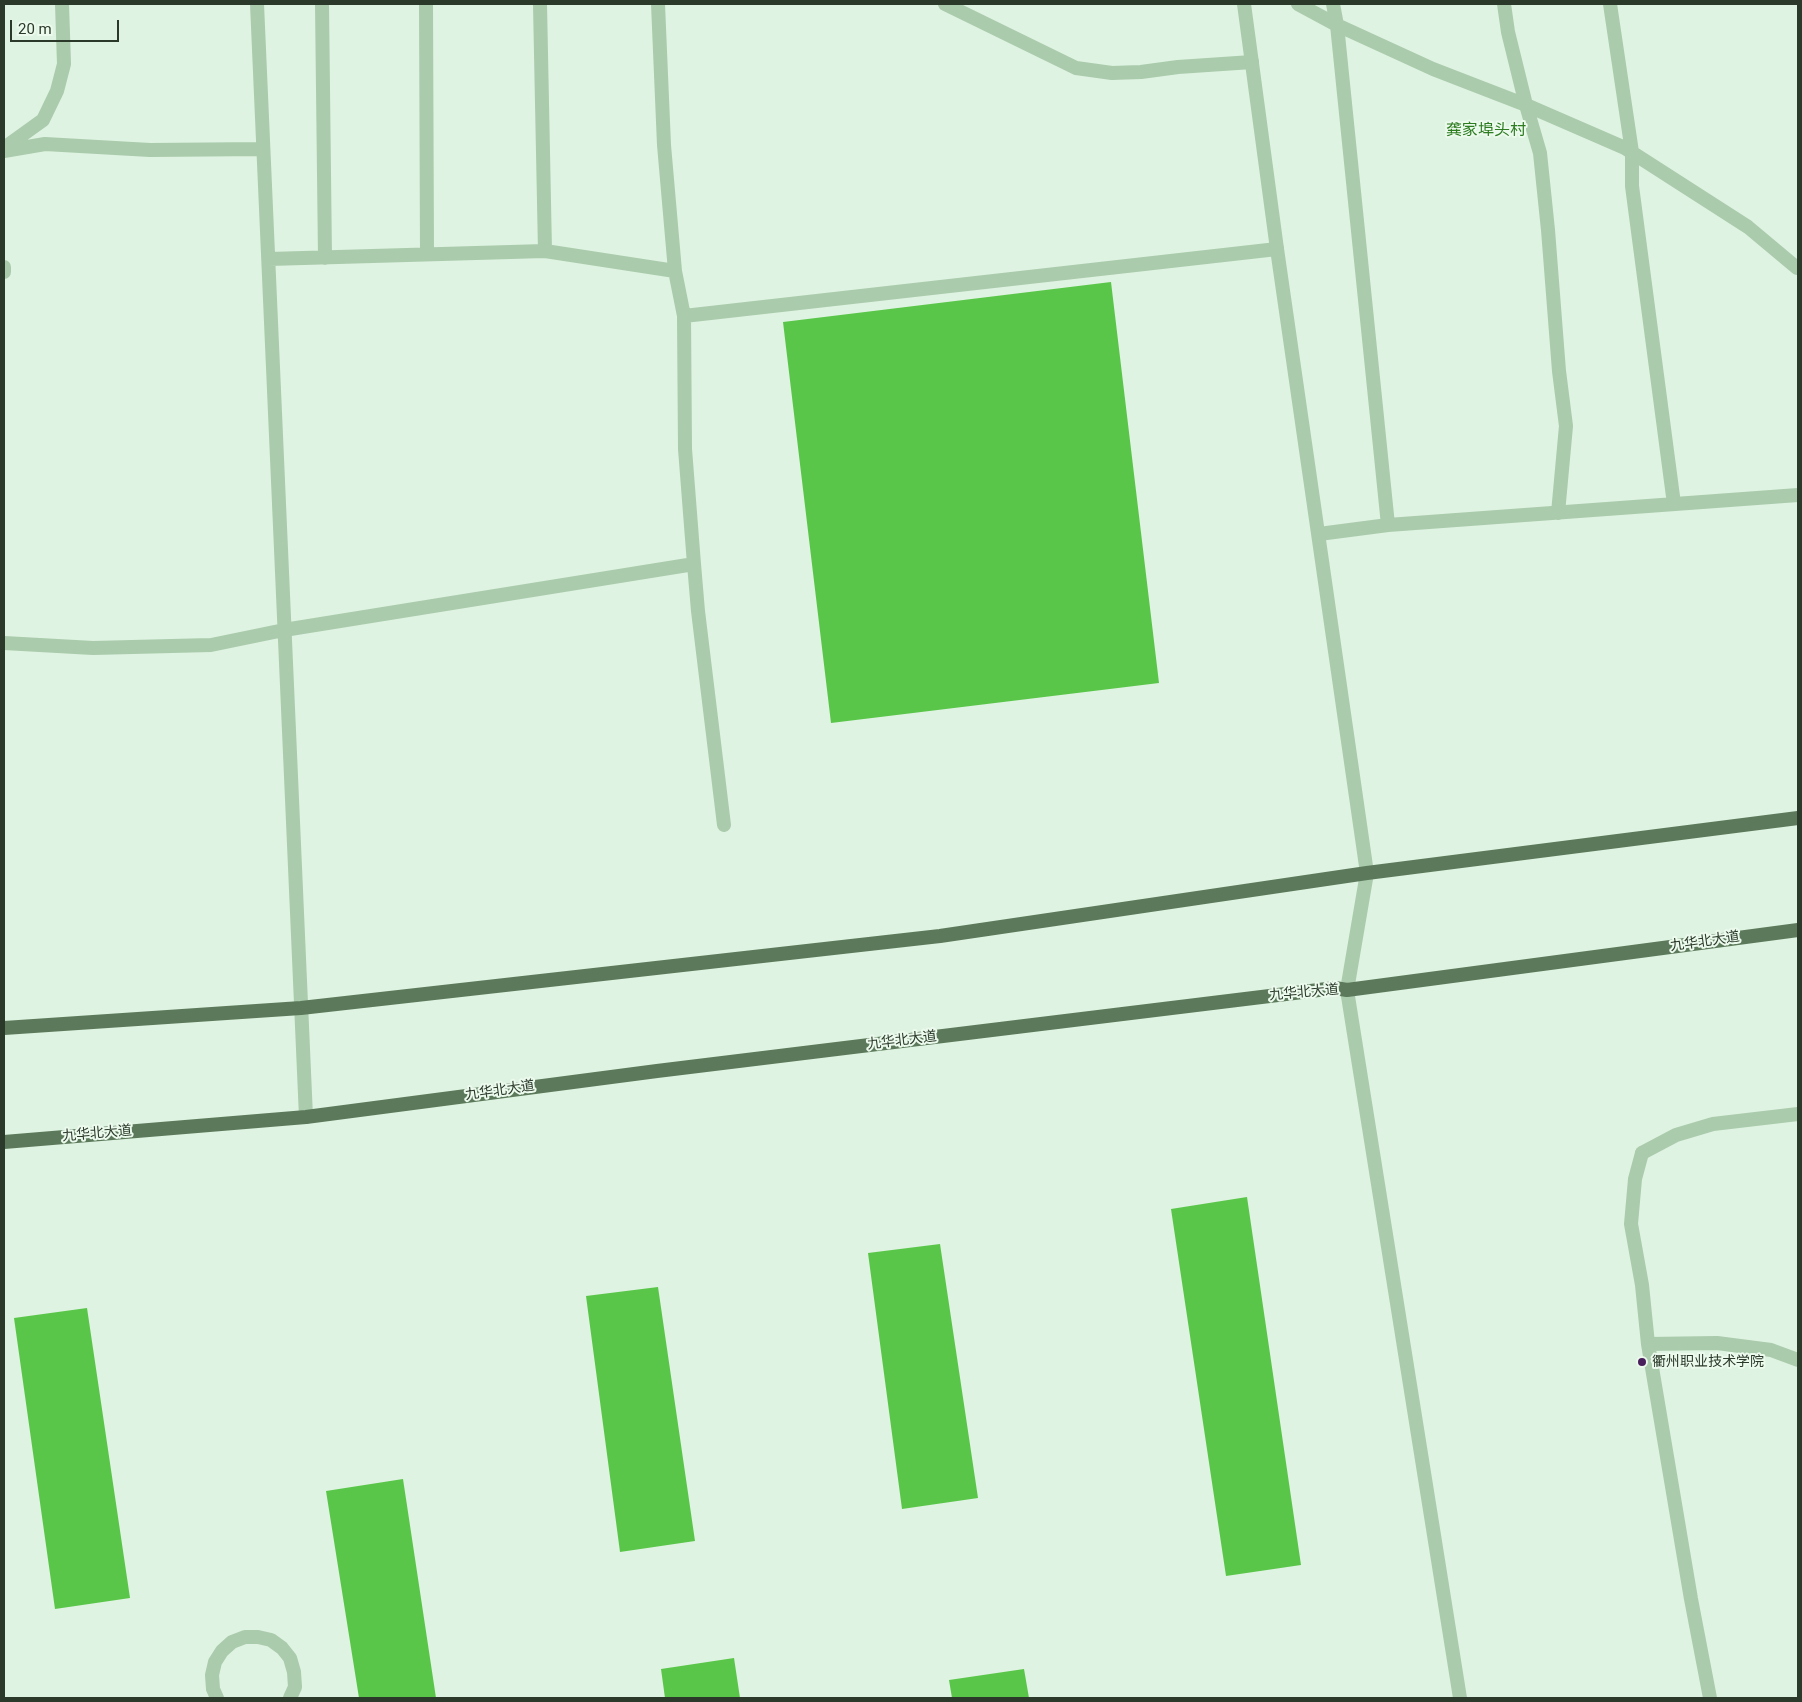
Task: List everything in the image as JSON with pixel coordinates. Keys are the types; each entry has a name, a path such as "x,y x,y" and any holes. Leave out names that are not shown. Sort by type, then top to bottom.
{"main road":[{"path":"4,1028 301,1008 940,936 1367,872 1798,818"},
{"name":"九华北大道","path":"4,1142 306,1117 667,1069 1316,990 1335,988 1347,990 1798,930"}],"street":[{"path":"4,150 43,120 57,91 64,64 62,4"},
{"path":"257,4 306,1117"},
{"path":"322,4 325,258"},
{"path":"426,4 426,254"},
{"path":"540,4 545,251"},
{"path":"658,4 664,144 675,271 684,316 685,449 694,564 724,825"},
{"path":"946,4 1076,68 1121,73 1252,62"},
{"path":"1244,4 1367,872 1347,990 1460,1698"},
{"path":"1298,4 1337,25 1433,69 1526,105 1625,148 1748,227 1797,268"},
{"path":"1333,4 1337,25 1388,526"},
{"path":"1504,4 1508,32 1540,153 1559,371 1566,426 1558,513"},
{"path":"1610,4 1632,152 1632,186 1674,504"},
{"path":"4,150 45,144 150,150 263,149"},
{"path":"684,316 1278,249"},
{"path":"269,260 545,251 675,271"},
{"path":"4,267 4,272"},
{"path":"1319,534 1388,526 1798,494"},
{"path":"4,643 93,648 211,645 284,630 694,564"},
{"path":"1710,1698 1648,1344 1642,1285 1631,1224 1635,1179 1642,1153 1676,1135 1713,1124 1798,1114"},
{"path":"1648,1344 1717,1343 1771,1350 1798,1360"},
{"path":"217,1698 213,1689 212,1676 215,1662 222,1651 232,1642 245,1637 258,1636 271,1640 282,1648 290,1658 294,1672 295,1687 290,1698"}],"building":[{"path":"1111,282 1159,683 831,723 783,322"},
{"path":"1247,1197 1301,1565 1226,1576 1171,1209"},
{"path":"940,1244 978,1498 902,1509 868,1253"},
{"path":"658,1287 695,1541 620,1552 586,1296"},
{"path":"87,1308 130,1598 55,1609 14,1318"},
{"path":"403,1479 436,1698 359,1698 326,1491"},
{"path":"734,1658 740,1698 665,1698 661,1669"},
{"path":"1024,1669 1029,1698 952,1698 949,1680"}],"place":[{"name":"衢州职业技术学院","path":"1642,1362"}],"district":[{"name":"龚家埠头村","path":"1486,131"}]}
